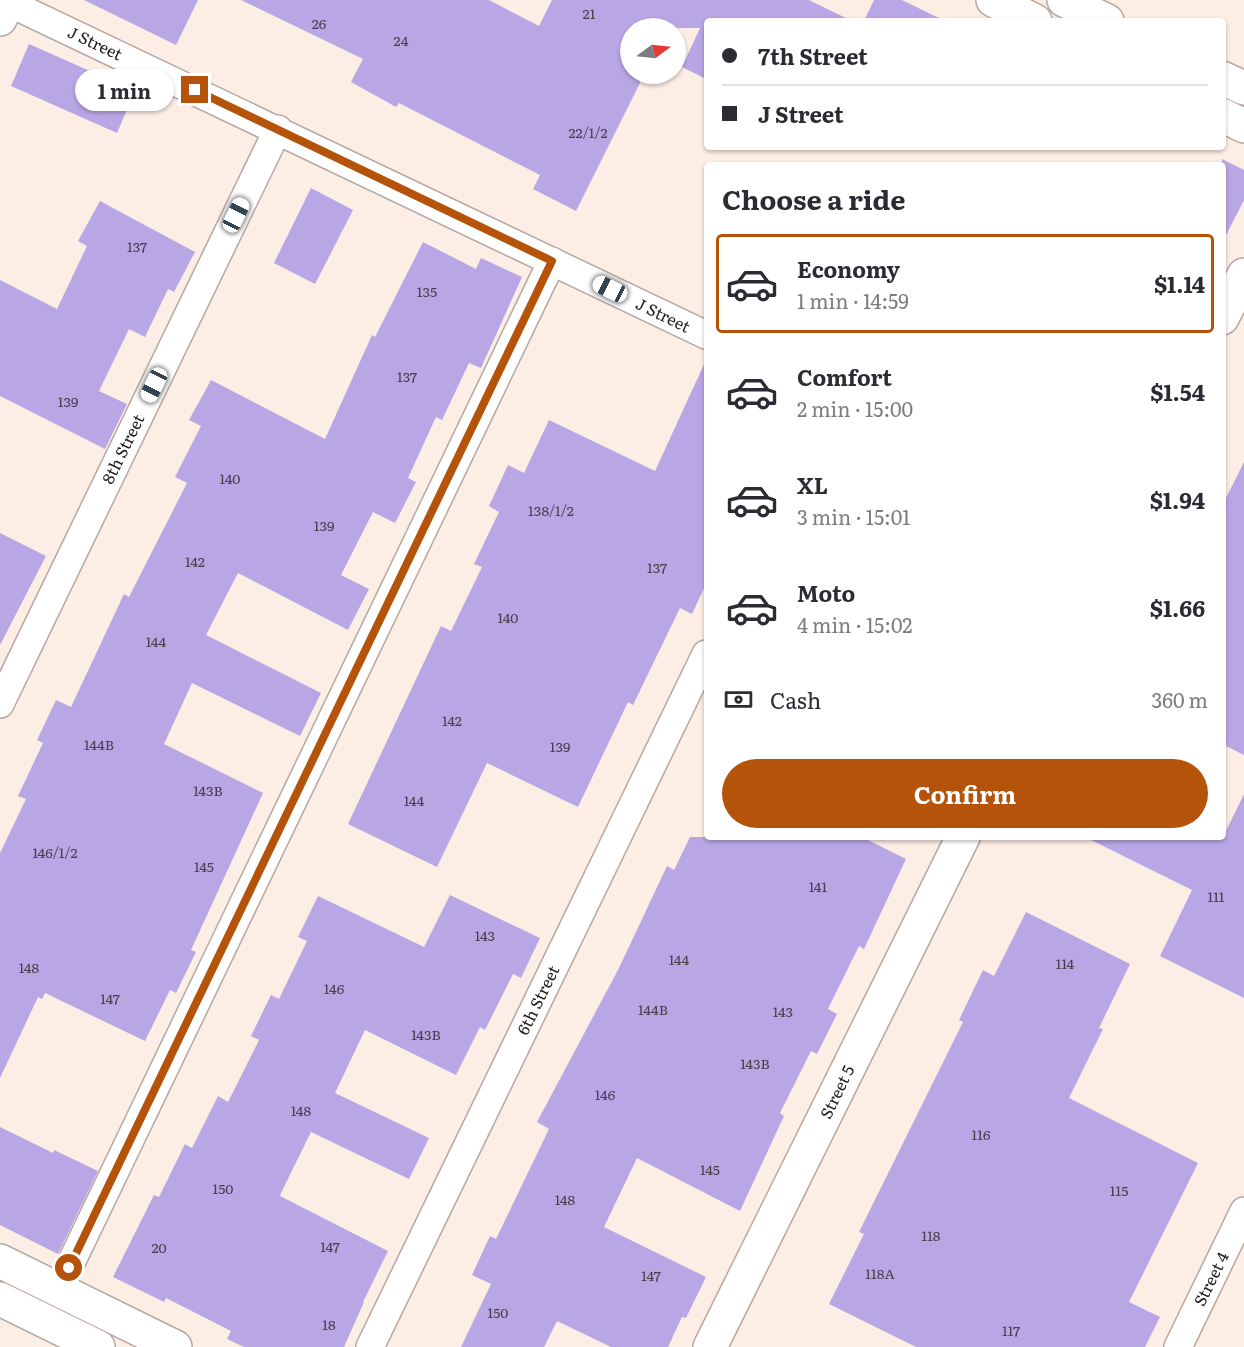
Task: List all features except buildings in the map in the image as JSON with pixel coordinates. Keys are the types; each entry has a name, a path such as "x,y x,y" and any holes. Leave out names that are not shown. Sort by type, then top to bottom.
{"street":[{"path":"993,0 1029,18"},
{"path":"1064,0 1101,18"},
{"name":"J Street","path":"5,5 278,129 704,334"},
{"path":"1226,80 1244,88"},
{"path":"1226,117 1244,126"},
{"name":"8th Street","path":"0,705 278,129"},
{"path":"58,1290 552,261"},
{"path":"1226,310 1244,275"},
{"name":"6th Street","path":"370,1347 704,658"},
{"name":"Street 5","path":"710,1347 962,840"},
{"name":"Street 4","path":"1178,1347 1244,1211"},
{"path":"0,1261 175,1347"},
{"path":"0,1299 98,1347"}],"route":[{"path":"69,1268 552,261 195,90"}]}
